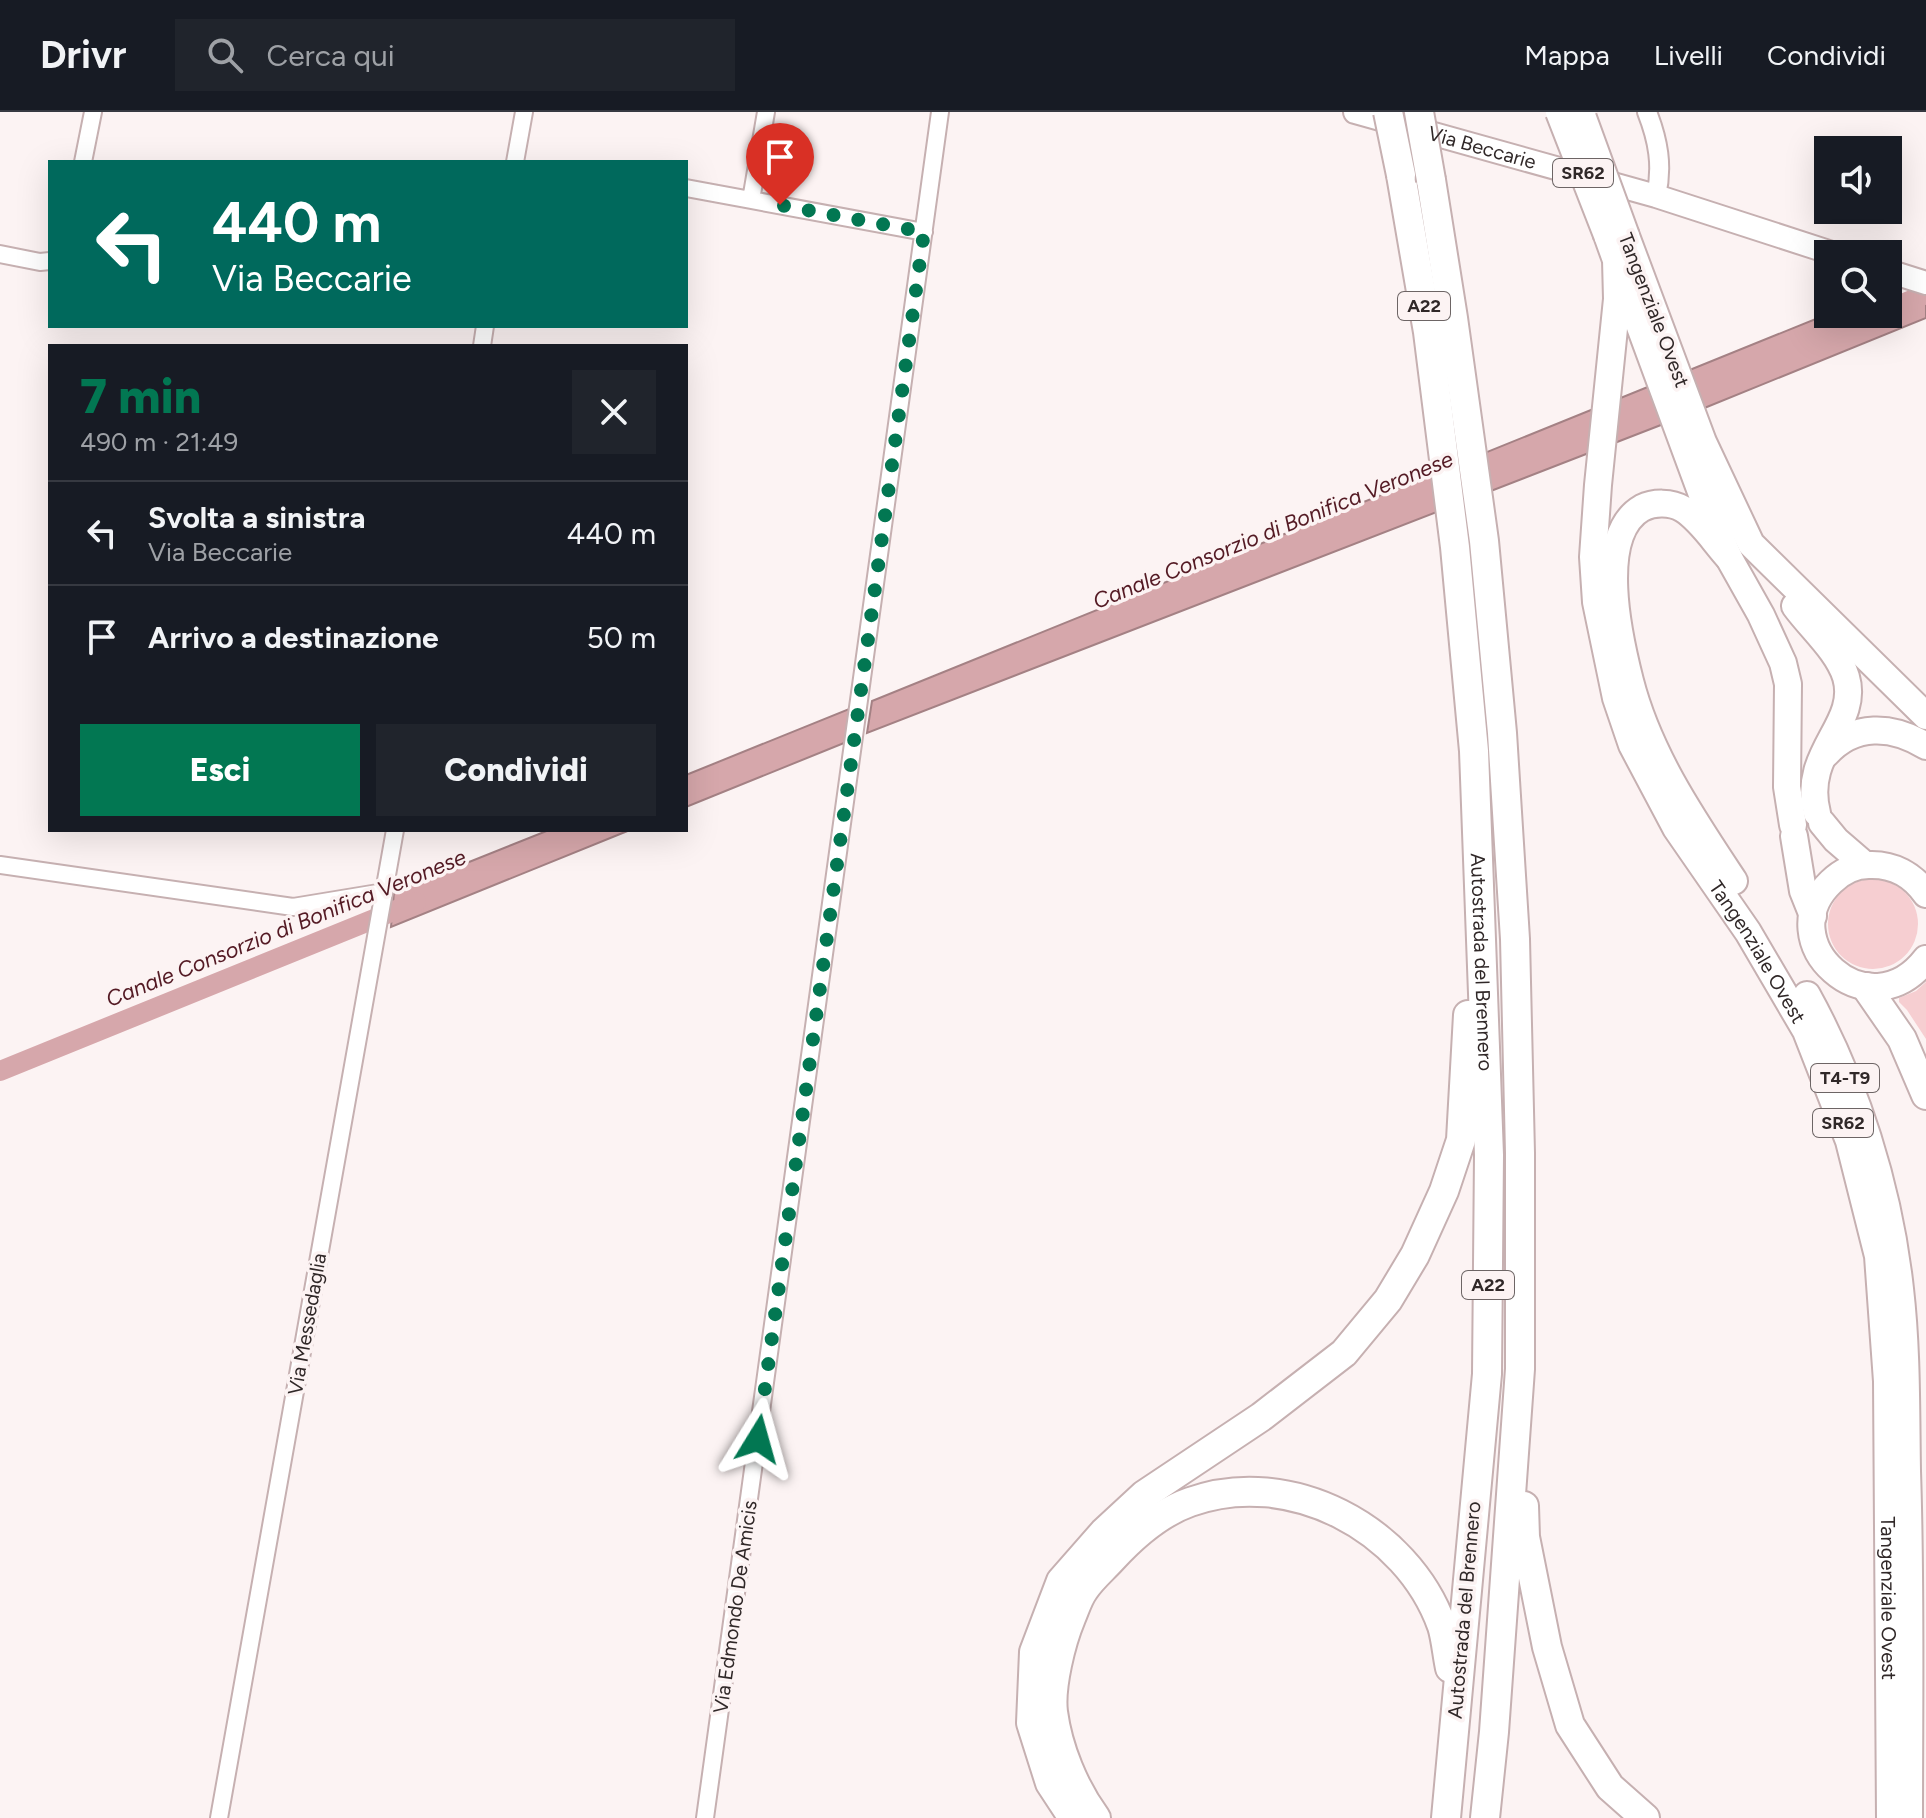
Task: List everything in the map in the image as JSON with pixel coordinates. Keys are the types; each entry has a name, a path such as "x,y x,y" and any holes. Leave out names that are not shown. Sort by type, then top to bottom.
{"highway":[{"name":"Autostrada del Brennero","path":"1388,112 1428,332 1455,547 1474,751 1489,1155 1487,1374 1444,1818"},
{"name":"Autostrada del Brennero","path":"1419,112 1484,541 1502,733 1515,939 1520,1153 1520,1369 1485,1818"},
{"name":"Tangenziale Ovest","path":"1574,114 1616,244 1693,445 1740,551 1926,716"},
{"name":"Tangenziale Ovest","path":"1616,244 1617,299 1593,557 1596,602 1616,698 1632,745 1676,828 1748,932 1806,1031 1849,1141 1872,1229 1883,1303 1887,1381 1890,1818"},
{"name":"T4-T9","path":"1740,551 1684,510 1657,504 1645,506 1633,514 1618,539 1615,569 1618,619 1630,682 1657,755 1680,797 1782,954 1828,1035 1871,1151 1884,1198 1900,1290 1904,1341 1909,1818"},
{"path":"1740,551 1840,665 1846,677 1848,689 1844,715 1818,762 1813,795 1820,818 1836,840 1865,865"},
{"path":"1740,551 1761,615 1783,663 1788,684 1787,787 1801,880 1813,916 1814,940 1824,962 1850,983 1866,987 1893,984 1906,978 1926,959"},
{"path":"1818,762 1836,743 1864,730 1897,733 1926,746"},
{"path":"1073,1818 1050,1783 1031,1723 1034,1652 1061,1581 1104,1532 1144,1495 1261,1417 1344,1353 1388,1300 1415,1255 1444,1191 1461,1140 1470,964 1467,874 1474,751"},
{"path":"1813,916 1825,888 1850,869 1865,865 1897,869 1914,880 1926,894"},
{"path":"1866,987 1902,1039 1926,1095"},
{"path":"1520,1369 1525,1537 1547,1647 1570,1725 1610,1787 1645,1818"},
{"path":"1096,1818 1069,1772 1053,1710 1060,1644 1083,1591 1126,1544 1157,1518 1190,1502 1226,1492 1292,1496 1359,1522 1391,1549 1424,1591 1442,1626 1451,1670 1444,1818"}],"main road":[{"name":"Via Beccarie","path":"1355,112 1656,196 1814,247"},
{"path":"1902,276 1926,283"}],"street":[{"path":"83,160 93,112"},
{"path":"515,160 524,112"},
{"path":"751,200 766,112"},
{"name":"Via Edmondo De Amicis","path":"705,1818 940,112"},
{"path":"1647,112 1659,155 1661,175 1656,196"},
{"path":"688,188 924,232"},
{"path":"0,254 48,261"},
{"name":"Via Messedaglia","path":"219,1818 395,832"},
{"path":"0,865 293,907 384,892"}],"shaded area":[{"path":"1902,296 1926,304 1926,318 1902,328"},
{"path":"1814,320 1814,328 1901,328 1697,411 867,733 872,701"},
{"path":"854,707 849,741 688,806 688,774"},
{"path":"544,832 625,832 391,927 394,892"},
{"path":"1873,879 1890,882 1905,892 1915,907 1918,924 1915,941 1905,956 1890,966 1873,969 1856,966 1841,956 1831,941 1828,924 1831,907 1841,892 1856,882"},
{"path":"1926,982 1926,1039 1899,998 1916,991"}],"waterway":[{"name":"Canale Consorzio di Bonifica Veronese","path":"1902,304 1926,294"},
{"name":"Canale Consorzio di Bonifica Veronese","path":"0,1071 416,902"}],"route":[{"path":"758,1439 924,232 780,205"}]}
